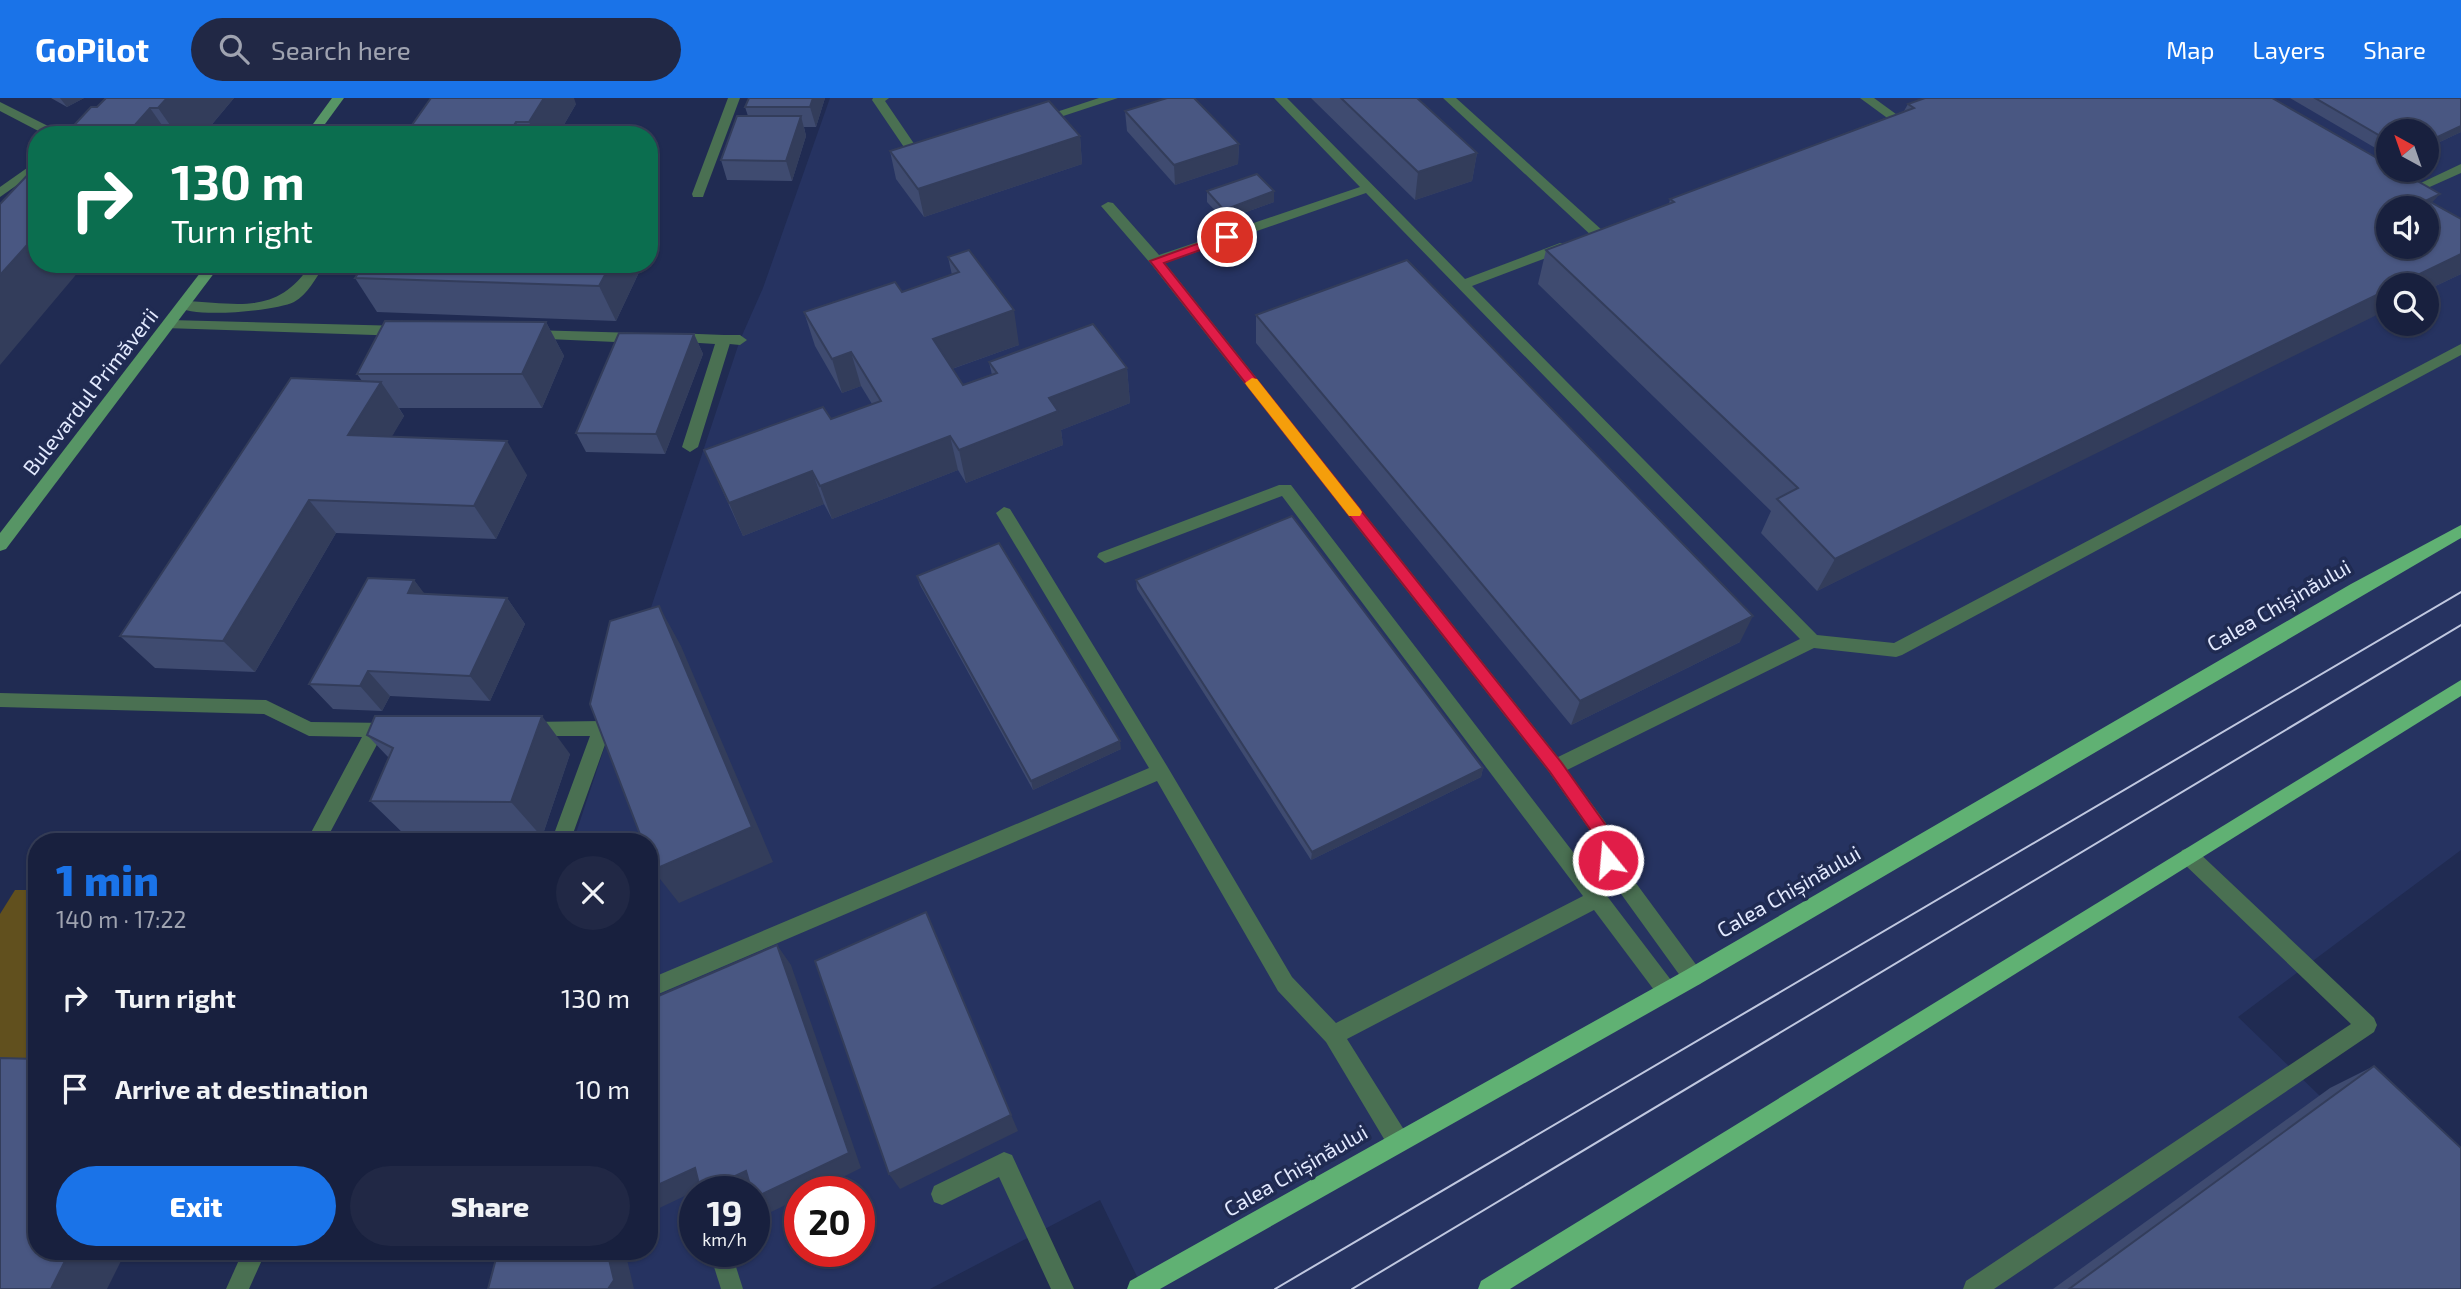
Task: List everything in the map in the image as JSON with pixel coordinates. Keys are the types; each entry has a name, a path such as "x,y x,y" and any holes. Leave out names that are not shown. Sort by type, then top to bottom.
{"main road":[{"path":"318,126 338,98"},
{"name":"Bulevardul Primăverii","path":"0,545 208,273"},
{"name":"Calea Chișinăului","path":"1138,1289 1693,977 2461,531"},
{"path":"1489,1289 2461,687"}],"street":[{"path":"698,194 734,98"},
{"path":"883,98 878,100 916,156 942,148"},
{"path":"1280,98 1812,641"},
{"path":"1449,98 1592,236 1464,284"},
{"path":"1866,98 1894,118"},
{"path":"1022,125 1104,99"},
{"path":"0,106 39,126"},
{"path":"2391,196 2461,168"},
{"path":"0,193 28,172"},
{"path":"1156,261 1369,188"},
{"path":"1108,206 1156,261 1555,767 1599,829 1608,860 1693,977"},
{"path":"184,306 266,306 285,302 299,291 312,273"},
{"path":"170,325 421,332"},
{"path":"519,334 740,340"},
{"path":"690,447 724,340"},
{"path":"1555,767 1812,641 1896,650 2461,349"},
{"path":"1105,557 1285,489 1667,991"},
{"path":"1004,513 1161,771 1285,984 1333,1035 1398,1141"},
{"path":"0,700 266,707 309,729 402,730"},
{"path":"509,729 602,728 563,833"},
{"path":"321,833 375,731"},
{"path":"658,985 1161,771"},
{"path":"1975,1289 2367,1025 2189,856"},
{"path":"1333,1035 1596,899 1608,860"},
{"path":"942,1194 1004,1163 1063,1289"},
{"path":"237,1289 251,1260"},
{"path":"725,1267 732,1289"}],"shaded area":[{"path":"830,98 2461,98 2461,850 2238,1017 2461,1232 2461,1289 1143,1289 1100,1200 930,1289 519,1289 527,1260 658,1260 658,833 576,833 740,340 763,288"},
{"path":"15,890 28,890 28,1080 0,1078 0,914"}],"building":[{"path":"106,98 167,98 158,108 150,108 134,126 73,126 91,107 97,107"},
{"path":"431,98 544,98 529,122 516,122 514,126 411,126"},
{"path":"749,98 813,98 810,107 745,107"},
{"path":"1167,98 1194,98 1239,144 1174,165 1125,111"},
{"path":"1341,98 1417,98 1477,153 1418,172"},
{"path":"1925,98 2272,98 2376,158 2376,182 2419,182 2440,194 2376,196 2376,259 2439,259 2439,207 2461,219 2461,254 2422,273 2376,273 2376,295 1835,559 1777,499 1798,488 1546,250 1674,202 1670,199 1914,108 1908,104"},
{"path":"2315,98 2461,98 2461,126 2440,136 2440,119 2376,119 2376,133"},
{"path":"1049,101 1080,136 918,189 890,151"},
{"path":"737,116 801,116 786,161 721,160"},
{"path":"28,174 28,244 0,275 0,204"},
{"path":"1257,174 1274,191 1224,210 1207,191"},
{"path":"969,250 1014,310 933,339 963,385 997,373 989,362 1093,324 1127,368 1049,398 1058,411 959,450 950,436 820,486 812,471 729,503 704,450 823,407 831,419 881,401 851,352 832,359 804,312 895,282 902,292 959,272 948,257"},
{"path":"1407,260 1753,616 1580,701 1256,315"},
{"path":"358,273 606,273 599,286 355,278"},
{"path":"385,321 546,322 522,374 357,374"},
{"path":"619,333 694,334 656,434 576,433"},
{"path":"291,378 381,382 348,435 507,441 474,506 309,500 223,641 120,636"},
{"path":"1292,516 1483,768 1312,852 1136,580"},
{"path":"999,543 1120,741 1031,781 917,576"},
{"path":"368,578 414,580 408,593 507,598 470,676 368,671 360,686 309,684"},
{"path":"659,606 752,827 658,868 658,833 640,833 590,704 610,621"},
{"path":"375,716 542,716 511,802 370,801 393,748 367,735"},
{"path":"926,912 1011,1115 889,1174 815,961"},
{"path":"777,945 849,1153 800,1176 784,1176 784,1184 770,1190 770,1176 747,1176 746,1171 735,1176 697,1176 695,1168 658,1185 658,996"},
{"path":"0,1058 28,1059 28,1260 66,1260 51,1289 0,1289"},
{"path":"2374,1066 2461,1148 2461,1289 2069,1289"},
{"path":"496,1260 609,1260 614,1280 608,1289 488,1289"}],"tram line":[{"path":"1275,1289 2461,592"},
{"path":"1352,1289 2461,625"}],"slow traffic":[{"path":"1252,383 1354,512"}],"route":[{"path":"1227,237 1156,261 1555,767 1599,829 1608,860"}]}
